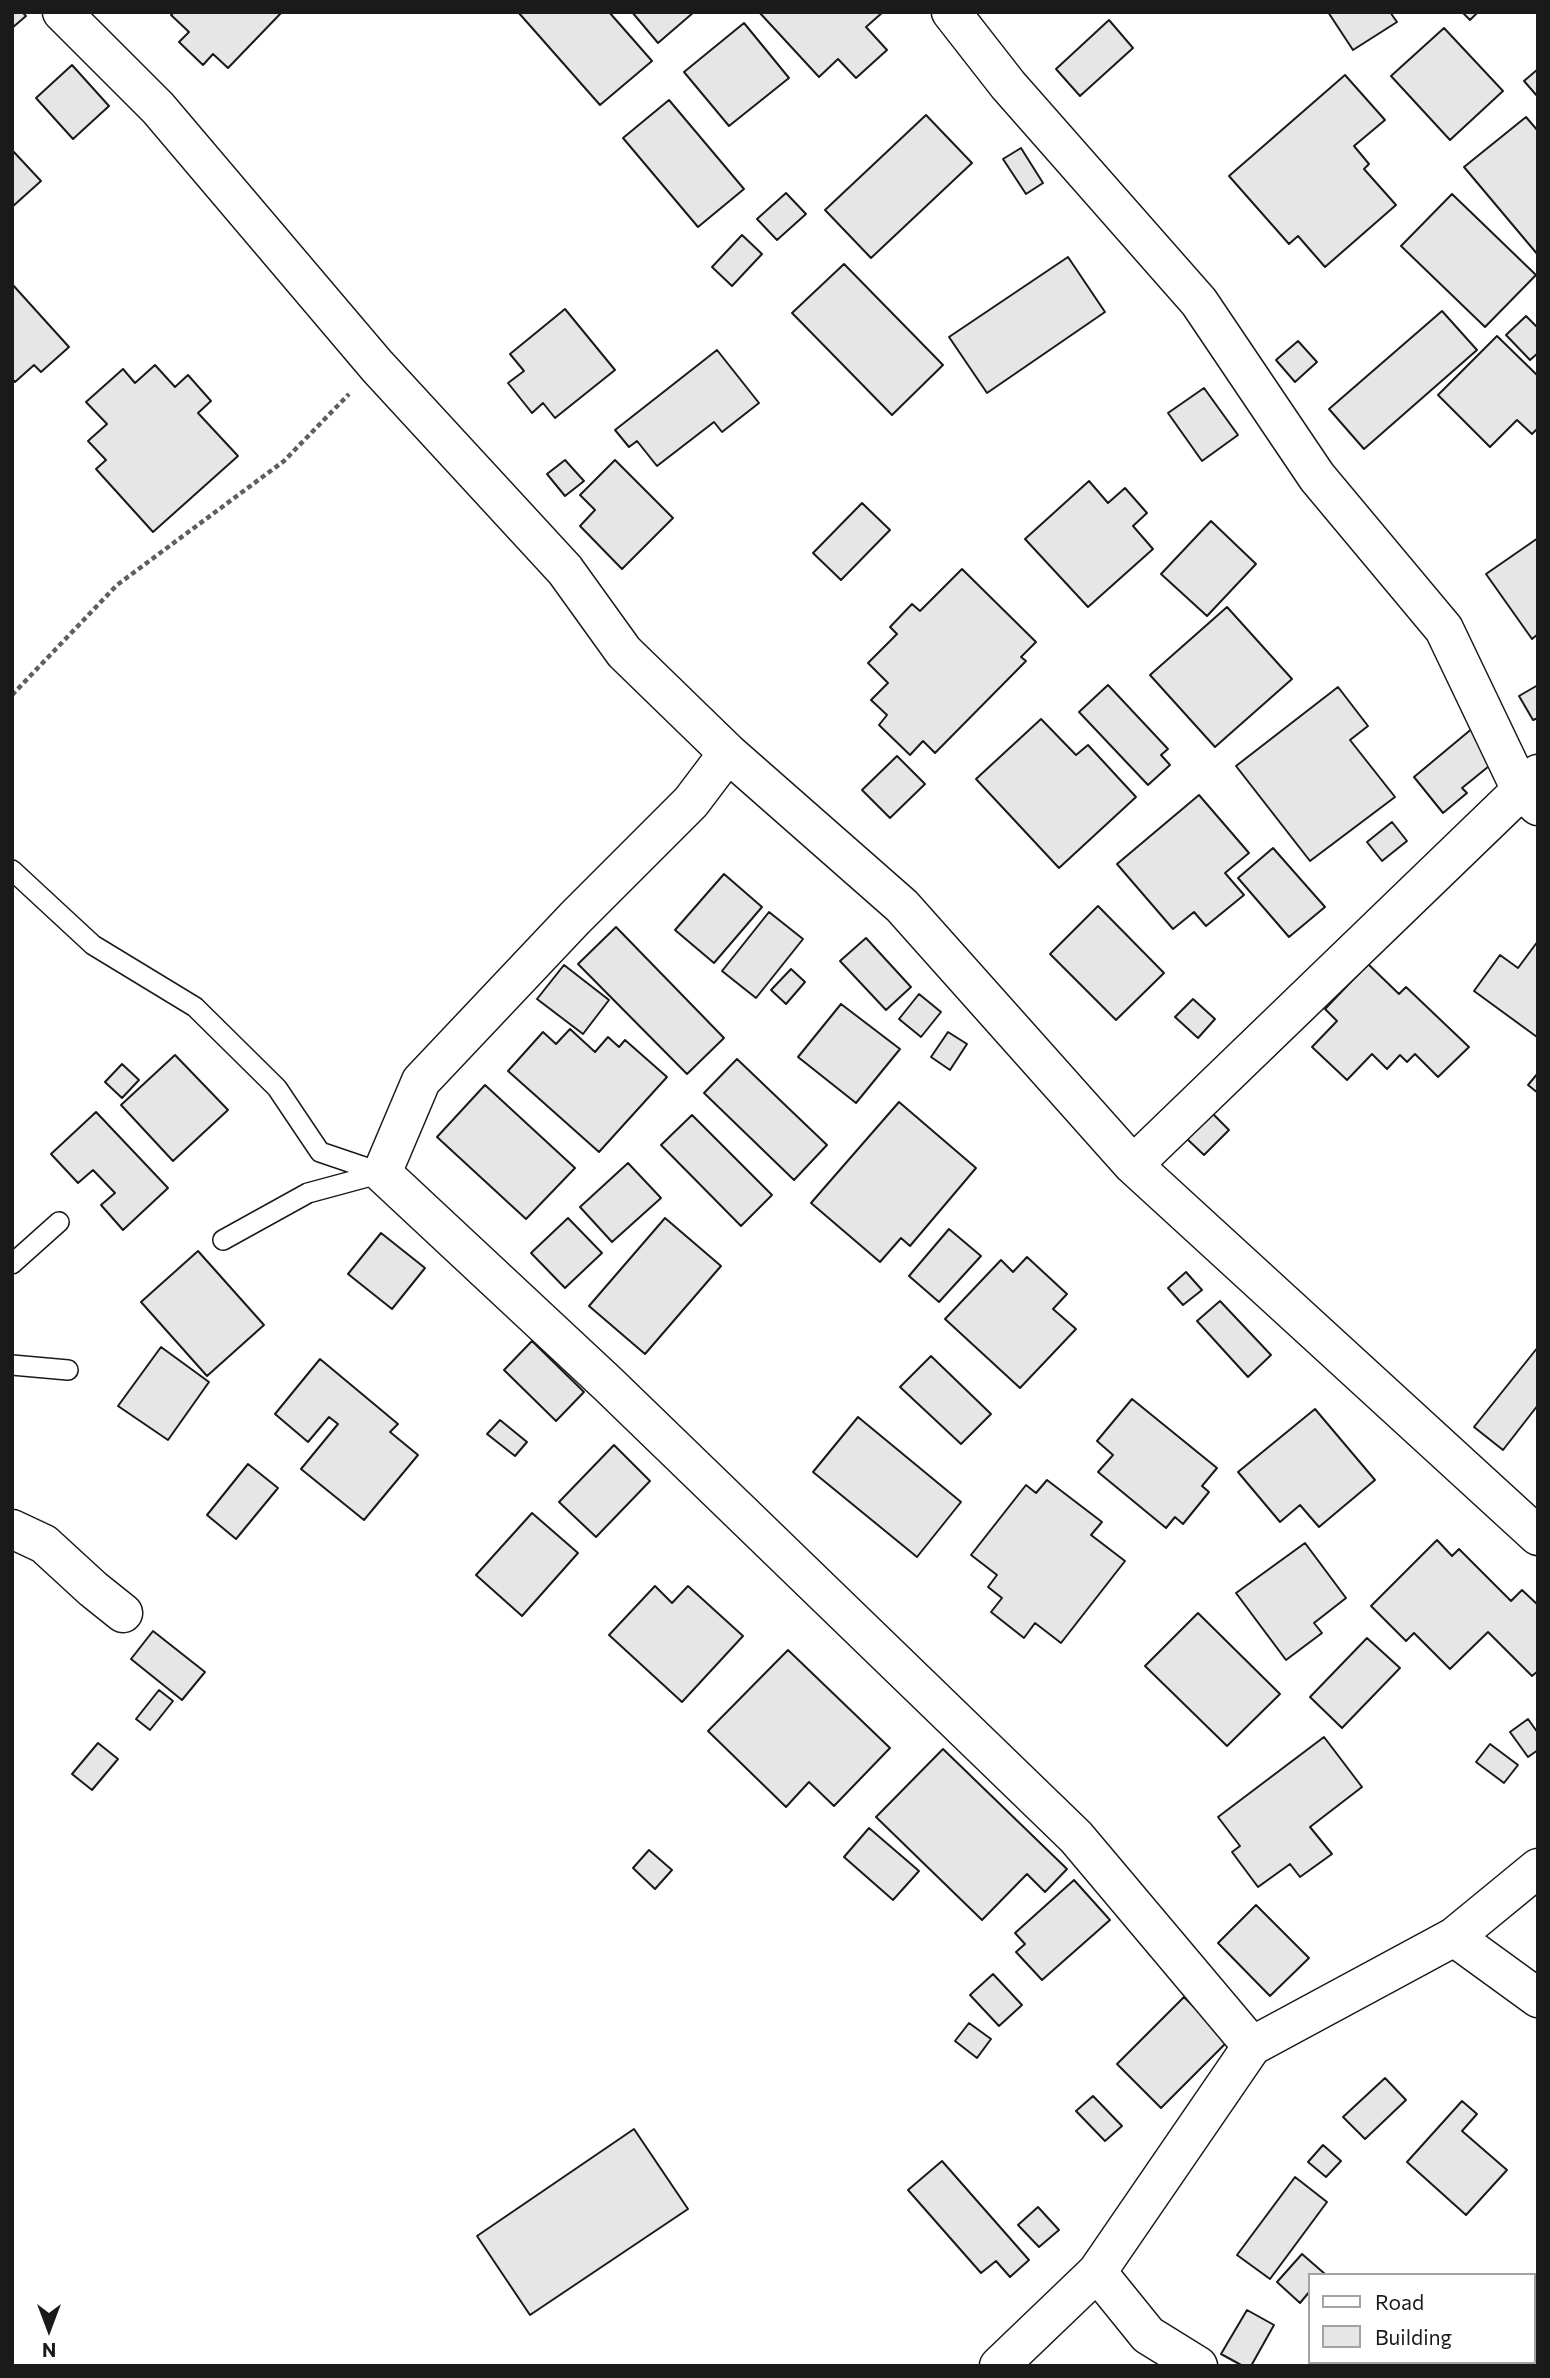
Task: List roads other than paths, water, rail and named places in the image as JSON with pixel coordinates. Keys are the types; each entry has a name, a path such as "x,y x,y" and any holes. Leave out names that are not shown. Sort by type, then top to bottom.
{"street":[{"path":"62,12 158,108 377,366 565,570 624,652 728,753 902,906 1133,1165 1538,1536"},
{"path":"951,12 1008,85 1199,302 1317,477 1444,629 1532,790 1133,1165"},
{"path":"728,753 691,802 575,918 421,1081 382,1173 608,1384 1076,1837 1252,2046"},
{"path":"12,1529 44,1544 123,1613"},
{"path":"999,2366 1097,2272 1252,2046 1454,1937 1538,1868"},
{"path":"1454,1937 1538,1997"},
{"path":"1097,2272 1148,2335 1198,2366"}],"lane":[{"path":"12,870 93,945 195,1007 277,1088 320,1152 382,1173"},
{"path":"223,1240 308,1193 382,1173"},
{"path":"12,1264 59,1222"},
{"path":"12,1365 68,1370"}]}
